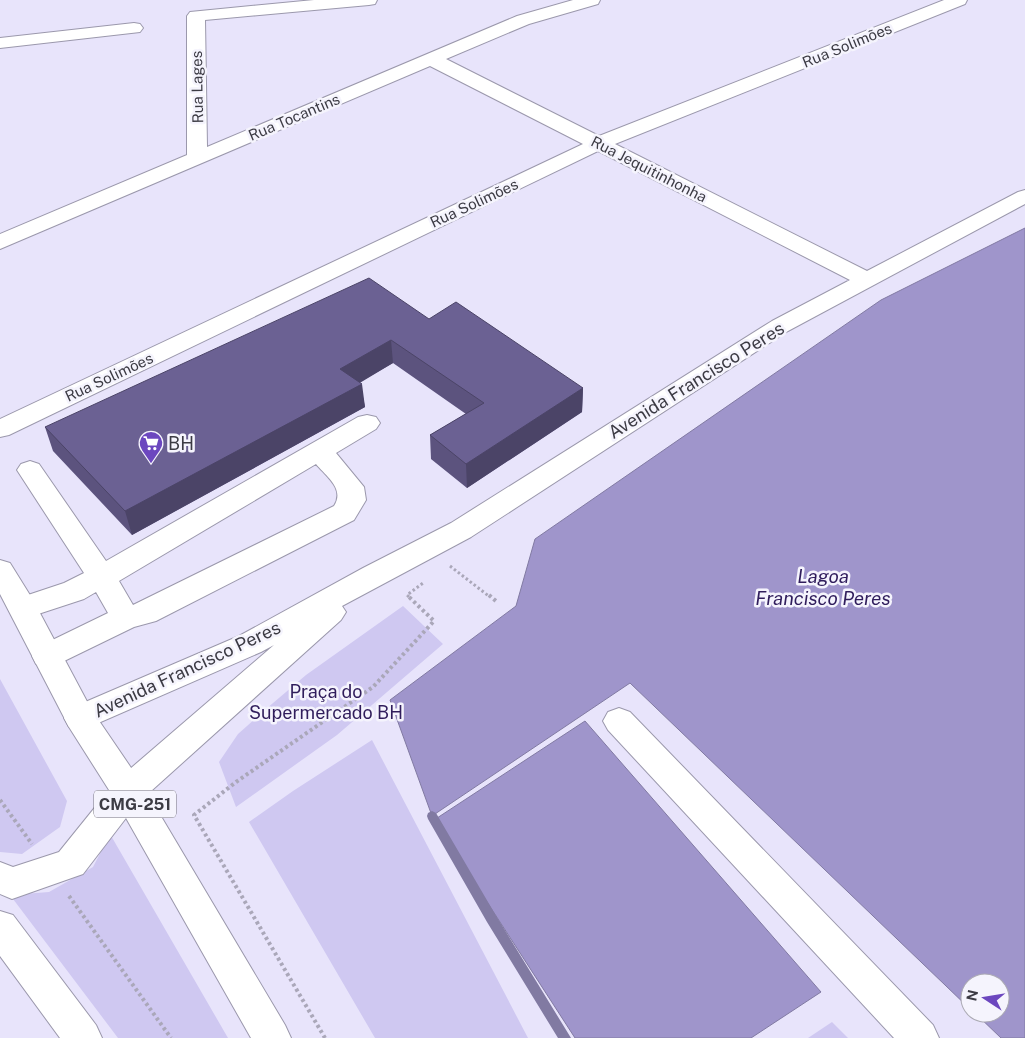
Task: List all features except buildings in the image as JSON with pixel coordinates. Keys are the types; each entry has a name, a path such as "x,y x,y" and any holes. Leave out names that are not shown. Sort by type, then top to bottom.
{"street":[{"name":"Rua Lages","path":"197,158 196,16 369,0"},
{"name":"Rua Tocantins","path":"0,242 523,20 592,0"},
{"name":"Rua Solimões","path":"0,429 598,144 959,0"},
{"path":"0,43 134,28"},
{"name":"Rua Jequitinhonha","path":"430,59 868,280"},
{"name":"Avenida Francisco Peres","path":"80,718 250,644 373,575 461,530 780,326 1025,196"},
{"path":"12,604 74,591 102,577 367,423"},
{"path":"47,656 126,618 146,613 344,513 352,500 351,487 319,451"},
{"path":"30,470 102,577 126,618"},
{"name":"CMG-251","path":"0,570 12,604 47,656 80,718 128,791 272,1038"},
{"name":"Avenida Francisco Peres","path":"0,878 12,883 71,864 128,791 373,575"},
{"path":"618,721 920,1038"},
{"path":"0,927 83,1038"}],"path":[{"path":"461,530 447,564 496,601"},
{"path":"325,1038 194,815 236,782 373,687 434,621 407,595 427,580"},
{"path":"0,800 171,1038"}],"green space":[{"name":"Praça do Supermercado BH","path":"403,606 443,644 337,735 236,807 219,762 238,734 306,675"},
{"path":"0,679 67,801 60,827 22,854 0,852"},
{"path":"372,740 528,1038 375,1038 249,822"},
{"path":"110,834 228,1038 118,1038 10,895 49,892 93,867"},
{"path":"832,1022 848,1038 808,1038"}],"water":[{"name":"Lagoa Francisco Peres","path":"1025,228 1025,1038 1001,1038 985,1023 1010,1023 1010,973 960,973 960,999 630,683 432,816 390,700 516,606 535,539 881,300"},
{"path":"585,721 821,992 751,1038 575,1038 434,820"}],"waterway":[{"path":"432,816 491,918 565,1038"}],"place":[{"name":"BH","path":"151,464"}]}
